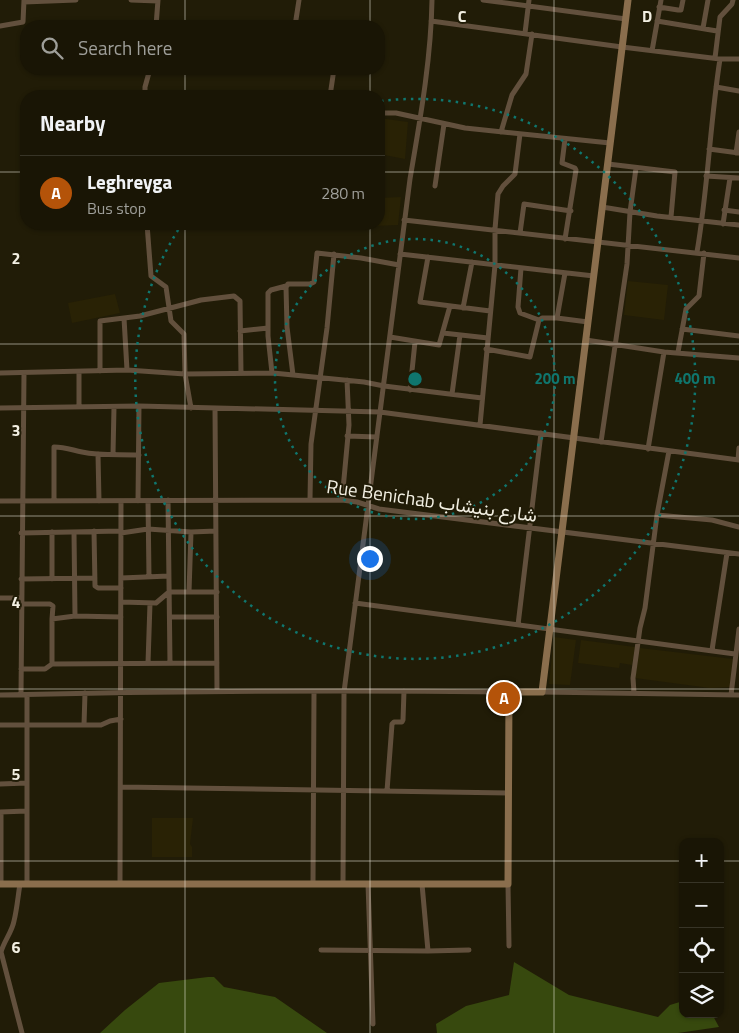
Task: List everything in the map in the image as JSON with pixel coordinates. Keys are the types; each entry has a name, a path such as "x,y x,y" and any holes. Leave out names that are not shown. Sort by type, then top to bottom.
{"street":[{"path":"23,20 24,1 76,0"},
{"path":"131,0 158,1 156,20"},
{"path":"296,20 299,0"},
{"path":"343,884 344,692 404,220 420,119 432,0"},
{"path":"483,0 529,3 626,19"},
{"path":"542,692 628,0"},
{"path":"652,50 661,0"},
{"path":"660,7 681,10 683,0"},
{"path":"703,28 708,0"},
{"path":"697,252 716,87 717,31 720,17 734,0"},
{"path":"525,33 529,3"},
{"path":"431,21 622,48 717,59 739,59"},
{"path":"657,21 717,31"},
{"path":"0,26 20,23"},
{"path":"501,132 512,95 526,74 532,34"},
{"path":"146,90 148,75"},
{"path":"331,90 333,75"},
{"path":"716,87 739,91"},
{"path":"385,113 501,132 610,143"},
{"path":"435,186 444,124"},
{"path":"709,149 738,153 739,132"},
{"path":"480,425 495,265 495,229 498,194 515,174 520,134"},
{"path":"565,139 562,163 576,170 565,239"},
{"path":"608,164 675,172 671,217"},
{"path":"601,442 627,264 630,212 636,168"},
{"path":"706,176 739,178"},
{"path":"723,224 730,178"},
{"path":"520,233 524,204 570,211"},
{"path":"602,207 739,225"},
{"path":"724,210 739,212"},
{"path":"404,220 739,258"},
{"path":"147,230 150,276 166,287 172,321 184,334 185,374 191,408"},
{"path":"272,373 268,328 269,291 288,284 312,283 315,281 318,253 399,265"},
{"path":"678,352 686,310 699,296 704,253"},
{"path":"310,499 311,444 334,254"},
{"path":"400,254 594,276"},
{"path":"428,257 420,302 490,311"},
{"path":"463,308 472,262"},
{"path":"521,268 518,307 520,313 539,320"},
{"path":"557,318 565,273"},
{"path":"286,286 287,327 293,375"},
{"path":"100,371 100,321 140,316 201,300 234,296 240,301 241,373"},
{"path":"390,338 439,345 450,306"},
{"path":"486,349 530,357 539,320 543,317 588,322"},
{"path":"124,318 127,370"},
{"path":"240,331 268,328"},
{"path":"682,329 739,336"},
{"path":"443,333 488,338"},
{"path":"452,394 460,335"},
{"path":"586,340 664,352 739,358"},
{"path":"410,390 415,342"},
{"path":"648,449 664,352"},
{"path":"0,373 127,370 185,374 272,373 348,380 410,390 482,398"},
{"path":"79,372 79,407"},
{"path":"22,1033 1,952 4,941 10,933 14,922 23,884 27,811 27,725 21,669 24,373"},
{"path":"342,500 347,436 348,380"},
{"path":"0,408 139,406 380,412 738,460 739,448"},
{"path":"138,501 139,406"},
{"path":"113,454 114,407"},
{"path":"215,408 217,692"},
{"path":"518,625 541,433"},
{"path":"347,436 377,437"},
{"path":"54,501 54,447 98,454 139,455"},
{"path":"634,693 633,678 657,515 669,451"},
{"path":"98,454 99,501"},
{"path":"168,500 170,663"},
{"name":"Rue Benichab شارع بنيشاب","path":"0,501 342,500 357,502 379,509 739,554"},
{"path":"120,884 121,501"},
{"path":"148,501 149,577"},
{"path":"657,515 712,520 739,527"},
{"path":"21,533 121,532 148,529 191,532 216,531"},
{"path":"52,532 52,579"},
{"path":"74,532 74,616"},
{"path":"94,532 95,586 97,588 121,588"},
{"path":"189,592 191,532"},
{"path":"712,650 727,553"},
{"path":"121,578 169,576"},
{"path":"21,579 95,578"},
{"path":"121,602 158,602 169,592 217,592"},
{"path":"0,598 52,605 52,664"},
{"path":"148,663 150,603"},
{"path":"355,603 735,654"},
{"path":"52,619 74,616 121,617"},
{"path":"170,617 217,617"},
{"path":"731,695 739,629"},
{"path":"21,669 46,669 52,664 217,664"},
{"path":"387,791 392,725 394,722 403,721 404,691"},
{"path":"0,695 121,692 404,691 739,695"},
{"path":"314,692 314,884"},
{"path":"509,692 509,946"},
{"path":"84,725 85,693"},
{"path":"0,725 101,725 121,719"},
{"path":"0,784 27,783"},
{"path":"121,787 508,793"},
{"path":"27,811 0,812 0,884 508,884"},
{"path":"368,884 372,951 373,1024"},
{"path":"422,884 428,951"},
{"path":"321,950 469,950"}],"shaded area":[{"path":"385,119 408,122 405,159 385,155"},
{"path":"401,197 398,225 385,226 385,198"},
{"path":"628,281 668,285 664,320 624,315"},
{"path":"115,294 120,313 72,323 68,303"},
{"path":"554,637 576,640 570,685 549,684"},
{"path":"581,640 635,647 632,665 620,663 619,668 578,663"},
{"path":"640,648 733,659 730,687 710,688 635,678"},
{"path":"152,818 193,818 190,844 192,847 192,857 152,857"}],"green space":[{"path":"514,962 569,995 658,1017 670,1005 679,1002 679,1018 714,1018 719,1027 678,1033 437,1033 436,1024 466,1006 509,995"},
{"path":"214,977 224,987 275,997 327,1033 100,1033 159,983"}],"place":[{"name":"Leghreyga","path":"504,698"}]}
